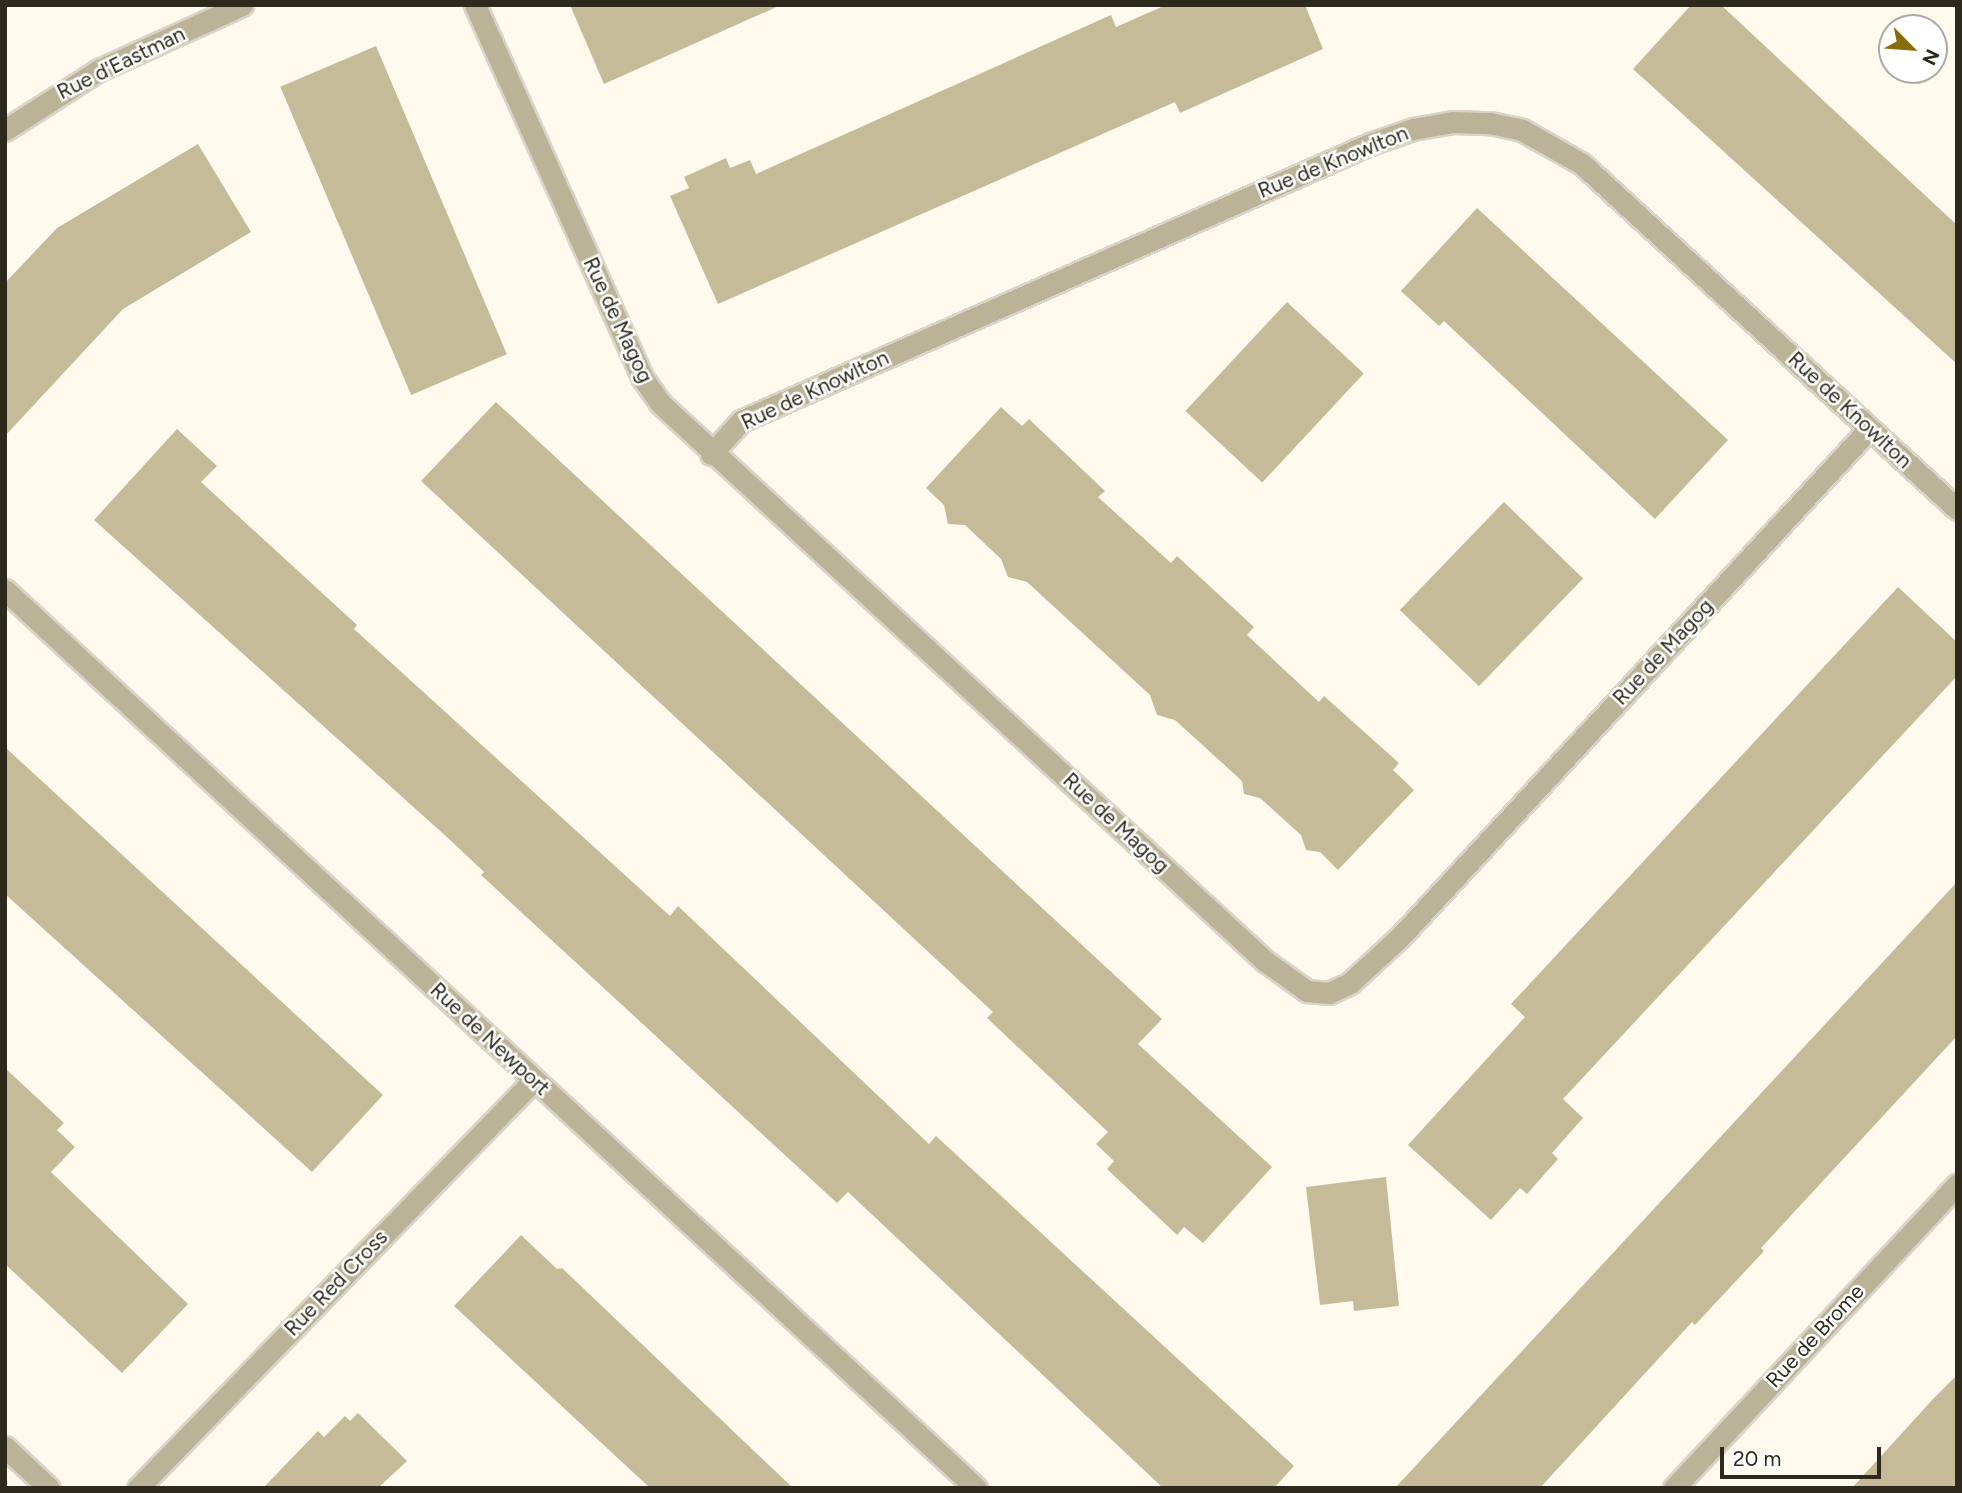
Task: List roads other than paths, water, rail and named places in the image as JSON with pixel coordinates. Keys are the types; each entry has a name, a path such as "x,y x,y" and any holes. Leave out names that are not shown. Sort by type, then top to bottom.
{"street":[{"name":"Rue d'Eastman","path":"5,130 99,70 242,5"},
{"name":"Rue de Magog","path":"475,5 642,377 660,404 711,454 1265,961 1307,991 1329,993 1349,983 1401,936 1869,429"},
{"name":"Rue de Knowlton","path":"711,454 741,421 1370,144 1413,129 1453,122 1522,130 1582,164 1957,509"},
{"name":"Rue de Newport","path":"5,590 976,1488"},
{"name":"Rue Red Cross","path":"138,1488 534,1080"},
{"name":"Rue de Brome","path":"1674,1488 1957,1185"},
{"path":"5,1447 49,1488"}]}
